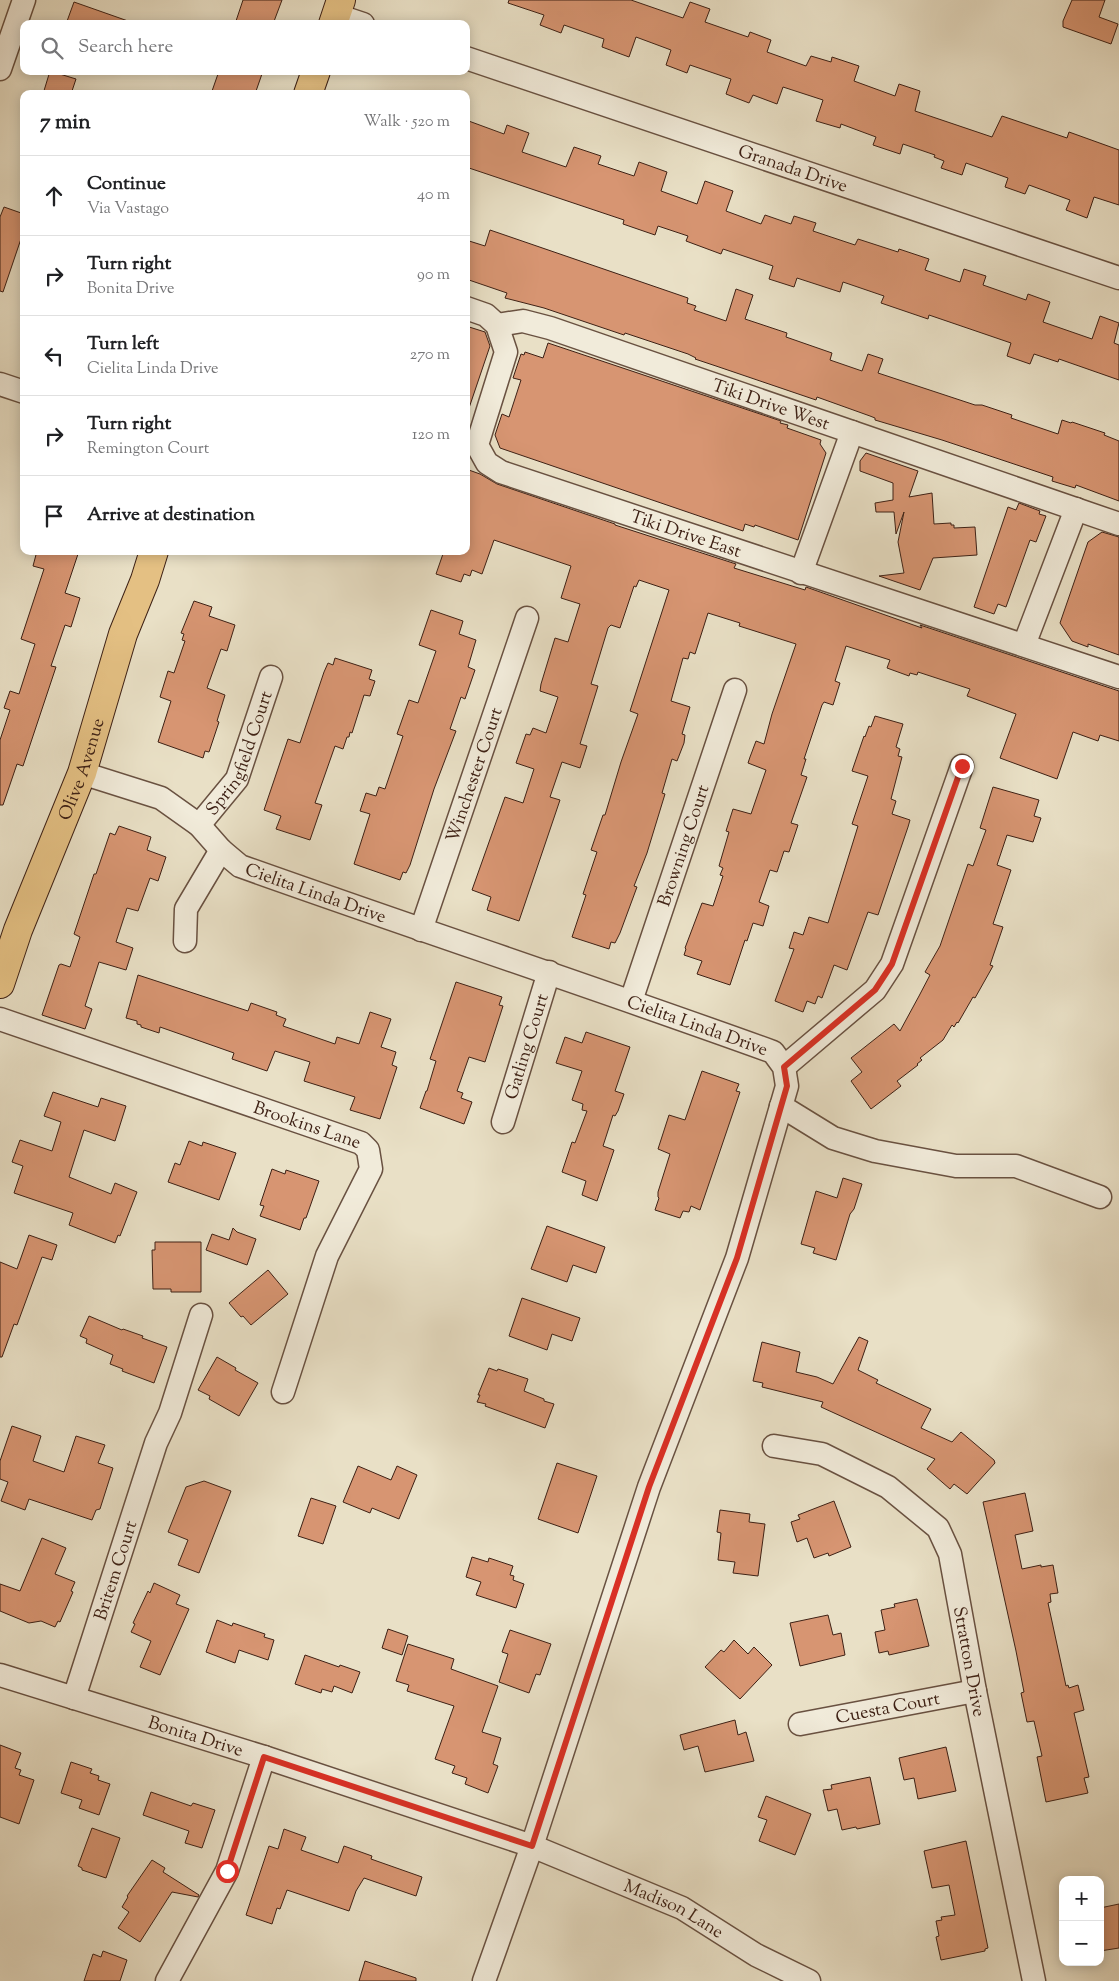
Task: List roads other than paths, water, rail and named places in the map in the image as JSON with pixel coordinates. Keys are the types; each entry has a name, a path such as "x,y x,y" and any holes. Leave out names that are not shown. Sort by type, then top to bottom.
{"main road":[{"path":"309,90 315,75"},
{"name":"Olive Avenue","path":"0,984 18,930 82,773 124,634 153,555"}],"street":[{"path":"0,69 24,0"},
{"path":"337,13 354,20"},
{"name":"Granada Drive","path":"470,59 1119,278"},
{"path":"470,309 486,315 497,326"},
{"name":"Tiki Drive West","path":"497,326 523,321 550,328 1119,524"},
{"name":"Tiki Drive East","path":"497,326 506,352 477,445 486,463 501,472 1119,677"},
{"path":"0,384 20,391"},
{"path":"801,572 852,432"},
{"path":"1024,645 1076,509"},
{"name":"Winchester Court","path":"420,930 526,618"},
{"name":"Springfield Court","path":"199,825 237,779 271,677"},
{"name":"Browning Court","path":"631,1000 735,690"},
{"path":"784,1067 875,990 892,964 962,766"},
{"name":"Cielita Linda Drive","path":"82,773 161,798 199,825 221,850 240,866 420,930 631,1000 773,1052 784,1067 787,1086 737,1258 649,1487 532,1846 484,1981"},
{"path":"185,941 186,909 221,850"},
{"name":"Gatling Court","path":"503,1122 549,972"},
{"name":"Brookins Lane","path":"0,1019 361,1143 368,1150 371,1169 328,1256 283,1392"},
{"path":"781,1106 833,1138 875,1151 956,1166 1016,1166 1100,1198"},
{"name":"Britem Court","path":"74,1698 156,1443 170,1413 201,1315"},
{"name":"Stratton Drive","path":"774,1446 822,1454 888,1487 938,1528 950,1554 975,1691 1034,1981"},
{"name":"Bonita Drive","path":"0,1675 264,1757 532,1846"},
{"name":"Cuesta Court","path":"800,1724 975,1691"},
{"path":"167,1981 227,1871 264,1757"},
{"name":"Madison Lane","path":"532,1846 682,1908 756,1955 809,1981"}]}
